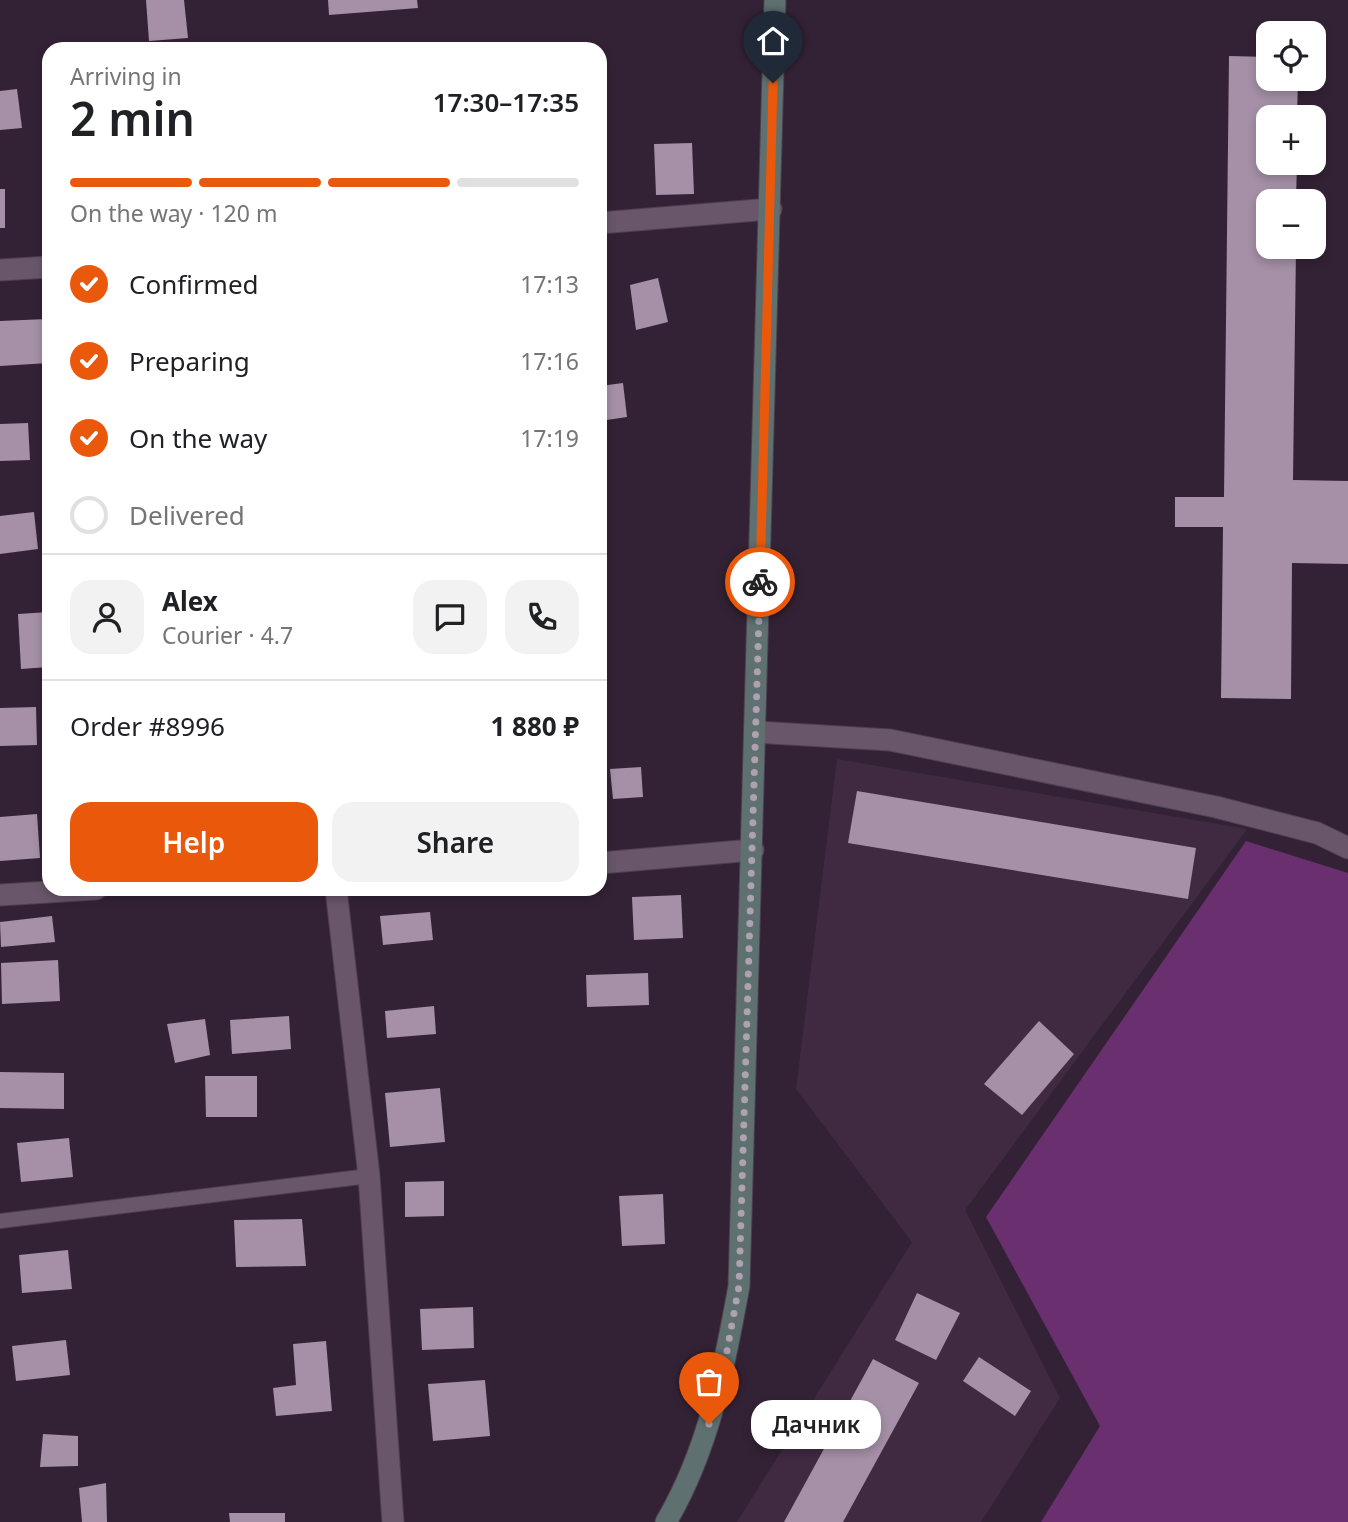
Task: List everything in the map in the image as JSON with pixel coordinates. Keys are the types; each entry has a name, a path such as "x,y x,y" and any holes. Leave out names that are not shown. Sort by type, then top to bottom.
{"main road":[{"path":"666,1522 702,1448 722,1378 739,1286 775,0"}],"street":[{"path":"607,222 771,209"},
{"path":"0,270 42,267"},
{"path":"756,732 890,740 1216,807 1317,833 1348,848"},
{"path":"607,862 753,850"},
{"path":"0,895 42,892"},
{"path":"337,896 369,1177 393,1522"}],"lane":[{"path":"0,1221 369,1177"}],"shaded area":[{"path":"837,759 1247,829 965,1210 1060,1398 981,1522 737,1522 912,1242 796,1089"},
{"path":"1246,841 1348,873 1348,1522 1041,1522 1100,1426 986,1217"}],"building":[{"path":"146,0 184,0 188,38 149,41"},
{"path":"328,0 417,0 418,8 329,15"},
{"path":"1229,56 1256,57 1256,91 1298,91 1297,105 1256,105 1256,175 1297,175 1296,189 1256,189 1256,259 1296,259 1293,480 1348,481 1348,564 1292,563 1291,699 1221,698 1223,527 1175,527 1175,497 1224,497"},
{"path":"17,89 22,128 0,130 0,91"},
{"path":"692,143 694,194 656,195 654,144"},
{"path":"0,189 5,189 5,228 0,228"},
{"path":"658,278 668,322 636,330 630,285"},
{"path":"42,319 42,363 0,366 0,321"},
{"path":"623,383 627,417 607,420 607,385"},
{"path":"28,423 30,460 0,461 0,424"},
{"path":"34,512 38,549 0,554 0,516"},
{"path":"42,612 42,668 21,669 18,614"},
{"path":"36,707 37,745 0,746 0,708"},
{"path":"641,767 643,797 613,799 610,769"},
{"path":"857,791 1196,848 1188,899 848,843"},
{"path":"37,814 40,858 0,861 0,817"},
{"path":"681,895 683,938 634,940 632,897"},
{"path":"430,912 433,940 383,945 380,916"},
{"path":"52,916 55,942 1,947 0,922"},
{"path":"58,960 60,1001 2,1004 1,963"},
{"path":"648,973 649,1005 587,1007 586,975"},
{"path":"434,1006 436,1034 387,1038 385,1011"},
{"path":"289,1016 291,1049 232,1054 230,1020"},
{"path":"205,1019 210,1055 175,1063 167,1024"},
{"path":"1039,1021 1074,1054 1022,1115 984,1084"},
{"path":"0,1072 64,1073 64,1109 0,1108"},
{"path":"205,1076 257,1076 257,1117 206,1117"},
{"path":"440,1088 445,1142 390,1147 385,1093"},
{"path":"69,1138 73,1177 21,1182 17,1143"},
{"path":"444,1181 444,1216 405,1217 405,1182"},
{"path":"663,1194 665,1244 622,1246 619,1196"},
{"path":"302,1219 306,1266 236,1267 234,1220"},
{"path":"68,1250 72,1289 22,1293 19,1255"},
{"path":"917,1293 960,1313 936,1360 895,1340"},
{"path":"473,1307 474,1348 422,1350 420,1309"},
{"path":"66,1340 70,1375 16,1381 12,1346"},
{"path":"326,1341 332,1411 276,1416 273,1388 296,1385 293,1344"},
{"path":"979,1357 1031,1391 1015,1416 963,1381"},
{"path":"873,1359 919,1383 843,1522 784,1522"},
{"path":"485,1380 490,1436 433,1441 428,1384"},
{"path":"43,1434 78,1436 78,1466 40,1467"},
{"path":"106,1483 107,1522 82,1522 79,1488"},
{"path":"229,1513 285,1513 285,1522 230,1522"}],"way so far":[{"path":"709,1424 722,1378 739,1286 760,582"}],"place":[{"name":"Дачник","path":"709,1424"}],"route":[{"path":"760,582 773,83"}]}
